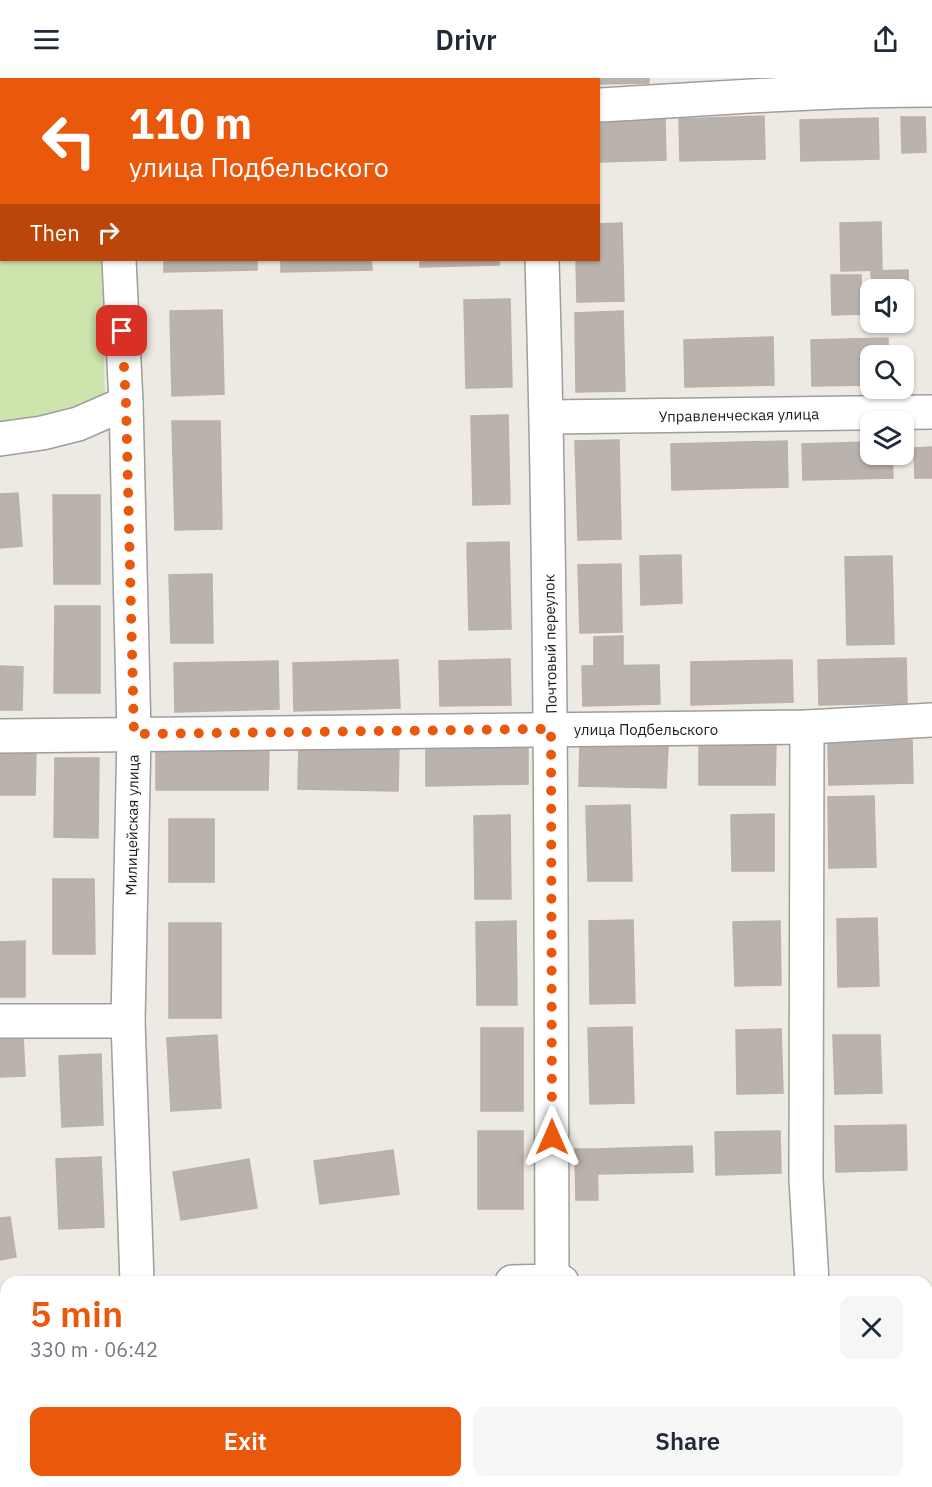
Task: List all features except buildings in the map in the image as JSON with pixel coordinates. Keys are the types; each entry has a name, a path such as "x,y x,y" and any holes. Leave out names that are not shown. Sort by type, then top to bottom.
{"street":[{"path":"600,105 867,91 932,90"},
{"name":"Милицейская улица","path":"119,261 126,403 134,734 128,1021 137,1276"},
{"name":"Почтовый переулок","path":"542,261 551,729 557,1276"},
{"path":"0,440 78,424 126,403"},
{"name":"Управленческая улица","path":"546,417 932,412"},
{"name":"улица Подбельского","path":"0,736 807,728 932,720"},
{"path":"807,728 806,1179 812,1276"},
{"path":"0,1021 128,1021"}],"green space":[{"path":"0,261 102,261 105,401 114,431 0,435"}],"route":[{"path":"122,331 126,403 134,734 551,729 552,1137"}]}
